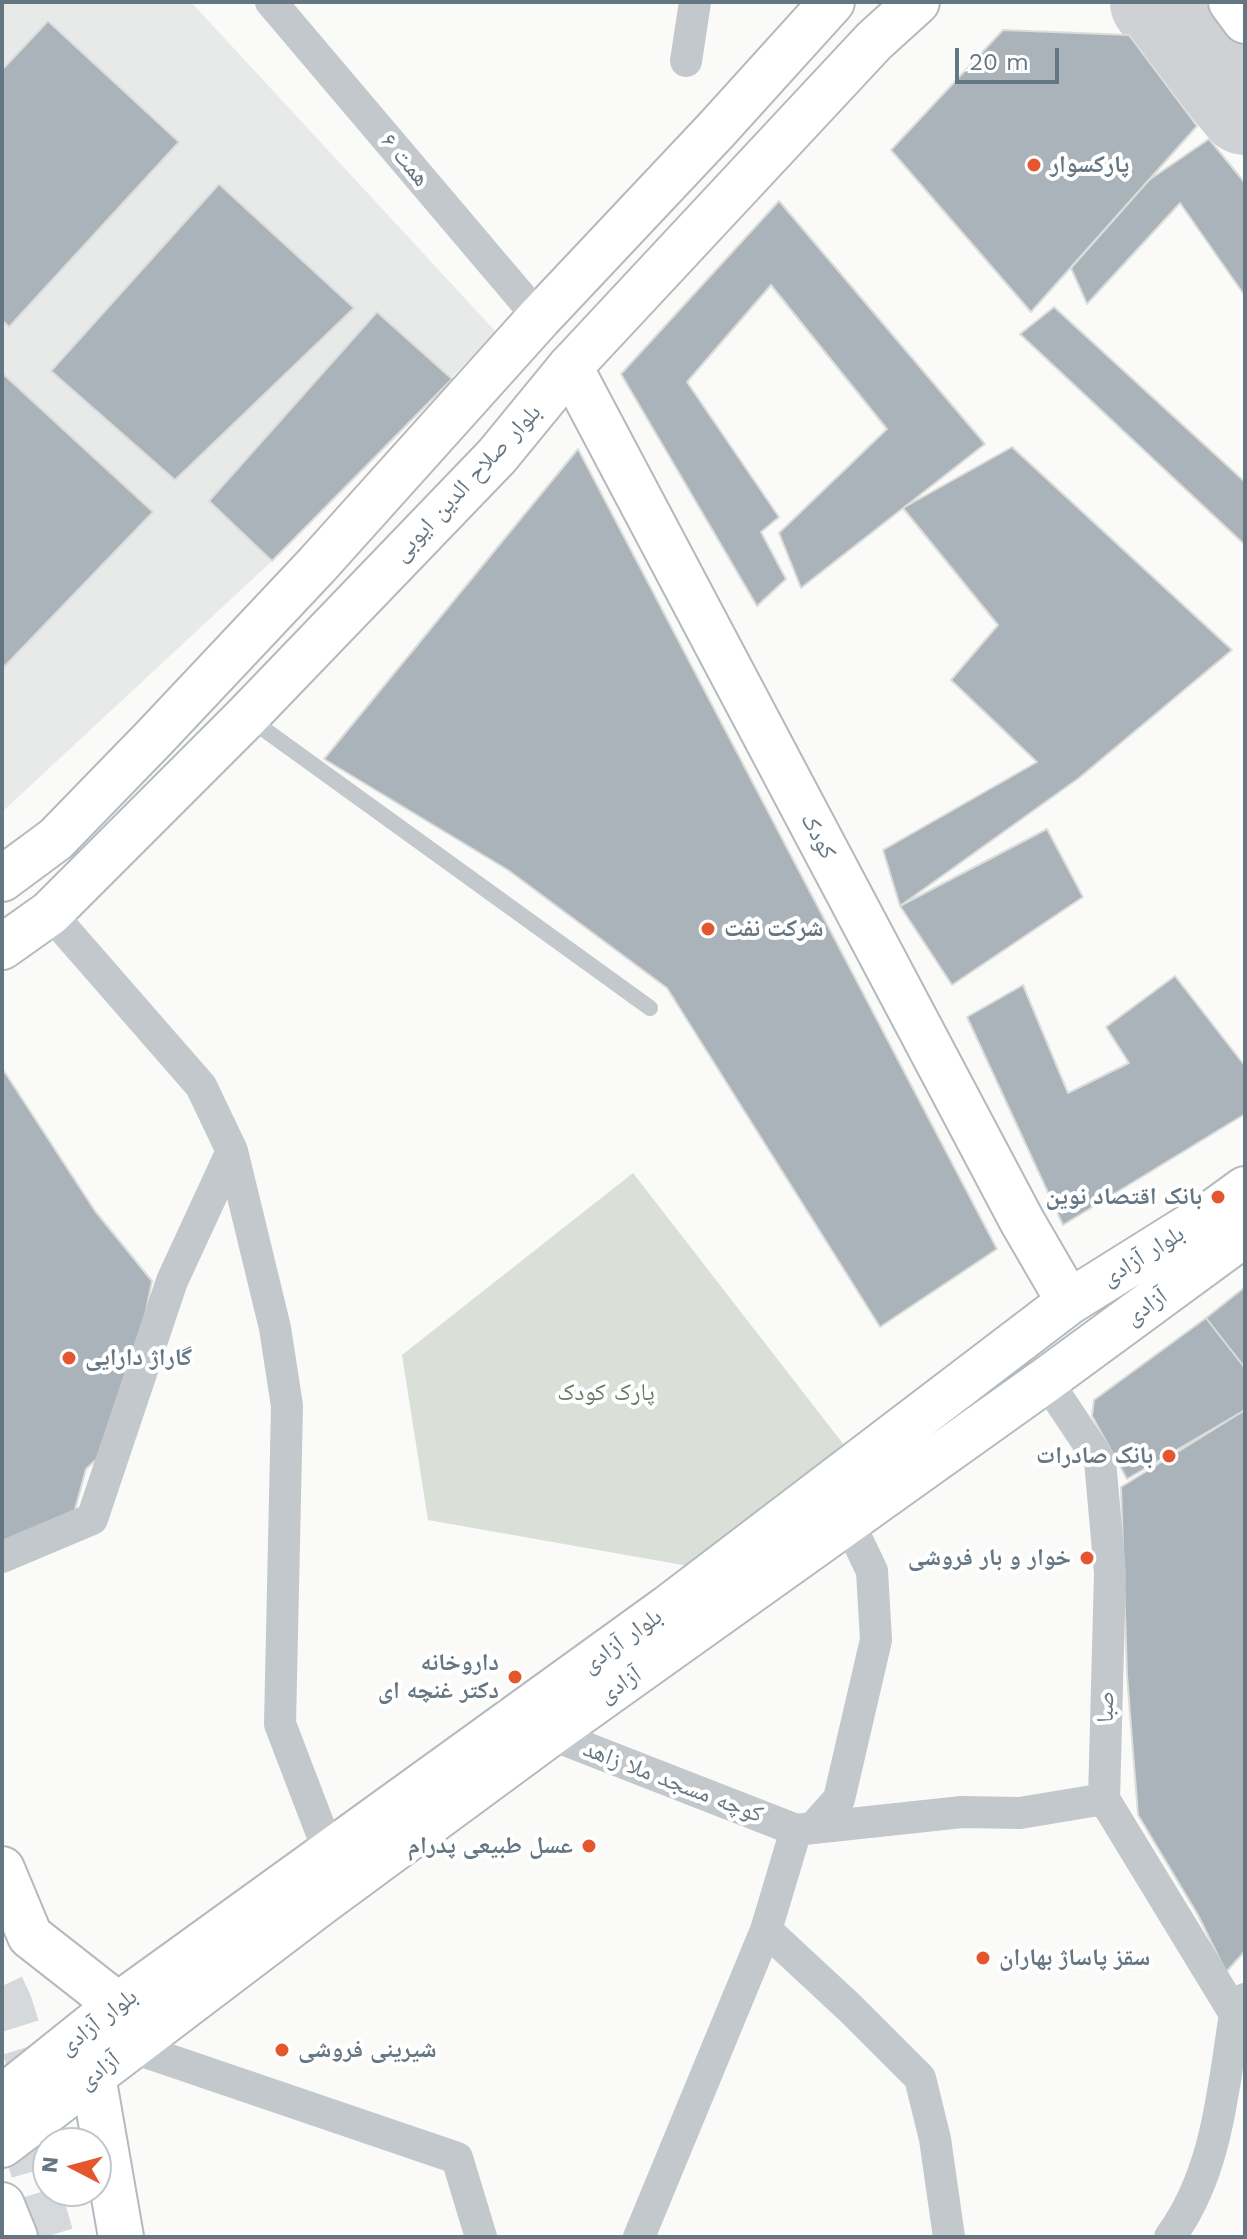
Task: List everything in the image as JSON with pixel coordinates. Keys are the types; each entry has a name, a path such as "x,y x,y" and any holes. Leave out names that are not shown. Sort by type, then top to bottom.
{"main road":[{"path":"2,879 56,839 156,736 832,2"},
{"name":"بلوار صلاح الدین ایوبی","path":"2,947 50,913 246,717 497,456 570,367 874,41 917,2"},
{"path":"1231,2 1245,21"},
{"name":"کودک","path":"570,367 1022,1221 1069,1302"},
{"name":"بلوار آزادی","path":"2,2098 118,2005 669,1607 1069,1302 1245,1189"},
{"name":"آزادی","path":"2,2145 550,1734 1245,1234"},
{"path":"2,1869 30,1936 118,2005"},
{"path":"93,2076 121,2237"},
{"path":"2,2205 15,2237"}],"street":[{"name":"همت ۶","path":"271,2 539,318"},
{"path":"686,61 695,2"},
{"path":"50,913 201,1086 232,1151 275,1328 287,1406 280,1724 324,1839 335,1850"},
{"path":"2,1557 92,1519 172,1281 232,1151"},
{"name":"صبا","path":"1046,1380 1100,1461 1110,1573 1104,1799"},
{"path":"639,2237 766,1930 804,1829 839,1799 876,1640 872,1571 848,1521"},
{"name":"کوچه مسجد ملا زاهد","path":"550,1734 804,1829"},
{"path":"804,1829 962,1812 1020,1813 1104,1799 1240,2007 1217,2130 1188,2212 1170,2237"},
{"path":"766,1930 920,2078 935,2139 949,2237"},
{"path":"131,2047 457,2158 481,2237"}],"lane":[{"path":"246,717 650,1008"}],"shaded area":[{"path":"2,2 191,2 496,332 272,561 2,812"}],"green space":[{"name":"پارک کودک","path":"633,1173 851,1454 711,1570 428,1520 402,1355"}],"building":[{"path":"48,21 179,142 9,327 2,320 2,70"},
{"name":"پارکسوار","path":"1003,30 1129,35 1197,126 1031,312 891,150"},
{"path":"1209,139 1245,183 1245,296 1180,203 1087,304 1071,268 1149,180"},
{"path":"219,184 354,308 175,480 51,371"},
{"path":"779,201 985,444 801,588 779,533 887,429 771,285 687,382 779,517 761,532 786,579 757,606 621,374"},
{"path":"1054,307 1245,482 1245,545 1020,334"},
{"path":"377,312 452,379 272,561 209,501"},
{"path":"2,373 153,512 2,669"},
{"path":"1012,447 1232,650 1079,778 900,906 883,850 1037,762 951,680 998,625 903,508"},
{"name":"شرکت نفت","path":"578,449 997,1249 880,1327 667,988 508,870 324,759"},
{"path":"1047,829 1083,897 952,985 900,906"},
{"path":"1175,976 1245,1066 1245,1114 1063,1225 967,1017 1023,985 1068,1093 1129,1063 1106,1027"},
{"name":"گاراژ دارایی","path":"2,1068 95,1211 152,1281 121,1436 86,1469 71,1524 2,1554"},
{"path":"1245,1287 1245,1368 1206,1318"},
{"path":"1206,1318 1245,1368 1245,1410 1127,1479 1092,1416 1094,1400"},
{"path":"1245,1410 1245,1951 1226,1972 1198,1915 1138,1815 1127,1675 1121,1487"}],"taxiway":[{"path":"1157,2 1245,108"}],"tunnel":[{"path":"2,1986 40,2099"},
{"path":"2,2066 52,2237"}],"place":[{"name":"پارکسوار","path":"1034,165"},
{"name":"شرکت نفت","path":"708,929"},
{"name":"بانک اقتصاد نوین","path":"1218,1197"},
{"name":"گاراژ دارایی","path":"69,1358"},
{"name":"بانک صادرات","path":"1169,1456"},
{"name":"خوار و بار فروشی","path":"1087,1558"},
{"name":"داروخانه دکتر غنچه ای","path":"515,1677"},
{"name":"عسل طبیعی پدرام","path":"589,1846"},
{"name":"سقز پاساژ بهاران","path":"983,1958"},
{"name":"شیرینی فروشی","path":"282,2050"}]}
